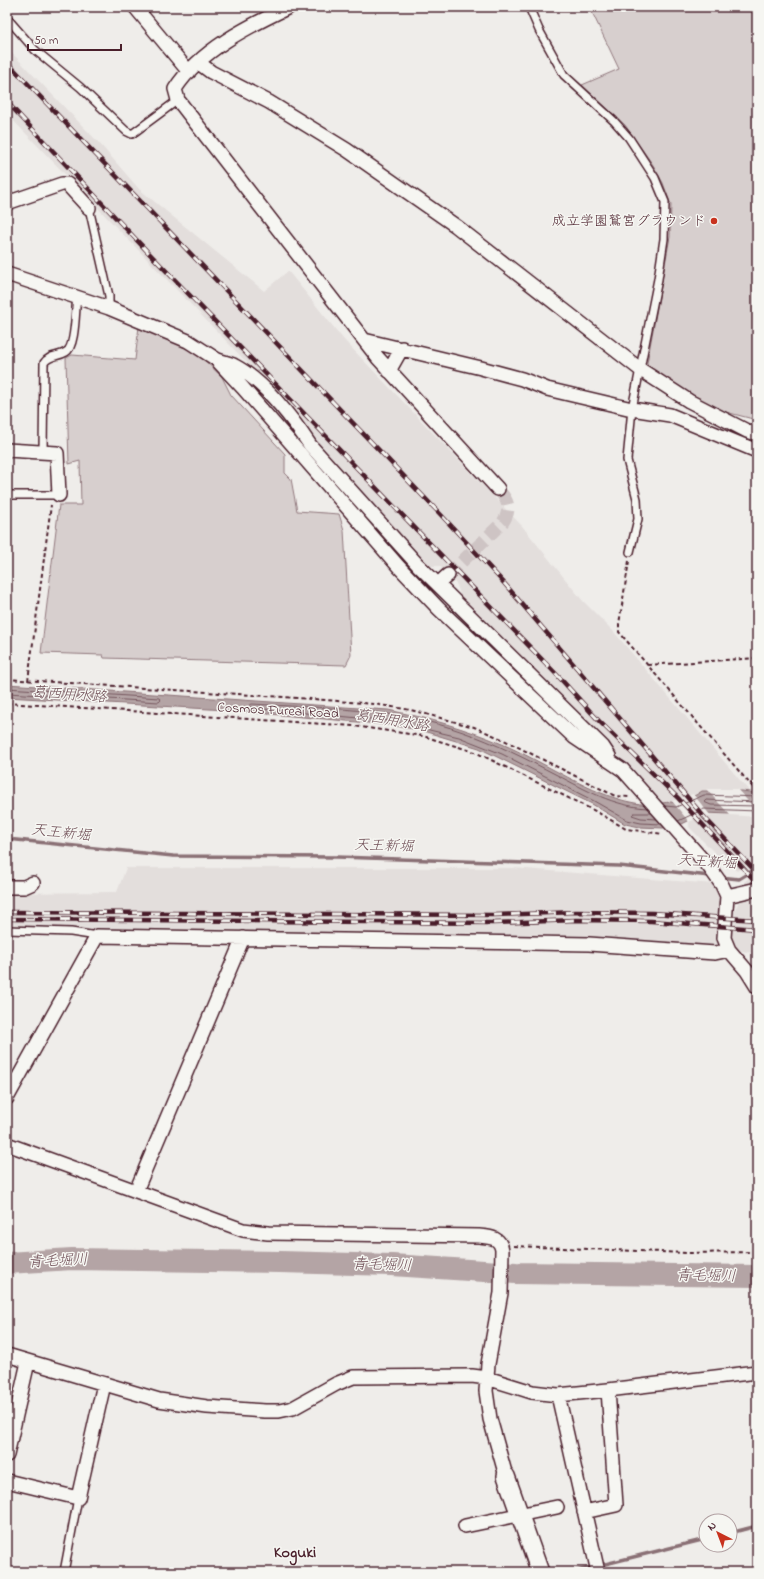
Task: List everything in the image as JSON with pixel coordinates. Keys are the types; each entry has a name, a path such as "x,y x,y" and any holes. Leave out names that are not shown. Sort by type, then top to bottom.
{"street":[{"path":"135,7 189,72"},
{"path":"284,8 240,33 199,63 189,72 176,89 178,100 389,371 498,489"},
{"path":"199,63 210,72 269,102 347,150 456,226 641,370 689,400 747,431 757,434"},
{"path":"7,203 62,184 67,184 89,208"},
{"path":"7,274 109,308 188,341 216,359 235,366 259,383 296,425 310,445 418,565 603,747 612,762"},
{"path":"364,340 402,348 515,377 547,389 632,409 670,415 757,450"},
{"path":"389,371 402,348"},
{"path":"216,359 399,567 438,609 574,737 623,770 644,792 673,831 710,868 724,890 724,938 730,950 747,971 757,987"},
{"path":"278,429 291,431 310,445"},
{"path":"7,450 57,453 56,495"},
{"path":"438,584 448,575"},
{"path":"7,887 24,887 33,883"},
{"path":"724,890 757,889"},
{"path":"7,1098 97,936 589,944 715,953 730,950"},
{"path":"136,1192 243,938"},
{"path":"7,1144 237,1228 254,1231 479,1236 492,1238 501,1247 501,1293 486,1378 487,1402 490,1420 506,1476 540,1572"},
{"path":"7,1355 159,1400 207,1407 279,1411 301,1405 336,1384 354,1377 472,1376 486,1378 532,1392 558,1394 608,1390 757,1372"},
{"path":"7,1455 28,1362"},
{"path":"7,1481 78,1498 104,1384"},
{"path":"584,1512 616,1505 608,1390"},
{"path":"558,1394 598,1572"},
{"path":"465,1526 557,1507"}],"lane":[{"path":"529,7 539,30 564,75 614,121 629,138 655,178 665,202 664,239 641,370 632,409 627,460 637,499 638,519 630,552"},
{"path":"7,18 35,50 80,87 126,131 132,134 178,100"},
{"path":"89,208 109,296 109,308"},
{"path":"43,452 44,364 48,358 66,352 72,346 77,297"},
{"path":"7,495 56,495"},
{"path":"7,930 71,932 97,936"},
{"path":"64,1572 78,1498"}],"path":[{"path":"28,681 56,495"},
{"path":"630,552 619,632 757,792"},
{"path":"648,665 757,658"},
{"path":"7,679 374,704 411,710 481,730 615,796 632,797 644,792"},
{"name":"Cosmos Fureai Road","path":"7,703 354,726 423,736 476,752 597,812 626,829 673,831"},
{"path":"749,782 757,786"},
{"path":"501,1247 686,1253 757,1252"}],"shaded area":[{"name":"成立学園鷲宮グラウンド","path":"606,7 757,7 757,420 718,410 651,372 647,363 670,237 671,205 663,183 653,165 625,125 582,85 619,69 592,12"},
{"path":"7,48 100,144 139,189 264,291 288,271 344,340 522,526 583,601 613,631 750,792 702,791 696,795 675,803 661,803 590,724 462,601 457,585 440,566 431,566 425,562 259,375 7,114"},
{"path":"139,326 198,354 222,377 231,395 285,454 285,473 291,479 297,511 339,514 344,530 351,655 346,665 104,658 103,655 41,653 59,505 81,505 80,461 69,464 66,358 72,355 135,360"},
{"path":"704,813 757,815 757,858 737,871 725,863 689,827 689,819"},
{"path":"126,868 513,868 714,884 721,906 720,942 712,948 94,932 63,927 7,927 7,893 117,892"},
{"path":"757,872 757,884 748,886 744,882"},
{"path":"757,892 757,954 742,951 737,948 731,936 732,915 740,900"}],"water":[{"name":"葛西用水路","path":"7,684 388,710 446,724 488,738 518,751 585,786 619,799 644,804 675,803 696,795 702,791 742,791 757,793 757,815 704,813 682,824 663,828 640,827 625,824 592,804 479,748 420,730 390,725 226,710 7,697"}],"pier":[{"path":"706,789 737,789 757,811 757,817 730,815"},
{"path":"693,794 711,816 704,815 689,822 672,801"}],"waterway":[{"name":"天王新堀","path":"7,839 173,856 337,857 619,866 710,876"},
{"name":"天王新堀","path":"720,877 739,879 757,868"},
{"name":"青毛堀川","path":"7,1263 72,1259 280,1262 392,1265 516,1273 757,1276"},
{"path":"738,1531 757,1526"},
{"path":"573,1572 698,1541"}],"tunnel":[{"path":"448,575 503,522 506,517 508,505 498,489"}],"railway":[{"path":"7,62 443,517 504,583 705,818 757,873"},
{"path":"7,102 146,250 558,676 599,721 678,798 757,883"},
{"path":"7,912 495,915 576,912 652,913 757,920"},
{"path":"7,919 493,923 576,920 651,921 757,929"}],"place":[{"name":"成立学園鷲宮グラウンド","path":"714,221"}],"district":[{"name":"Koguki","path":"295,1553"}]}
